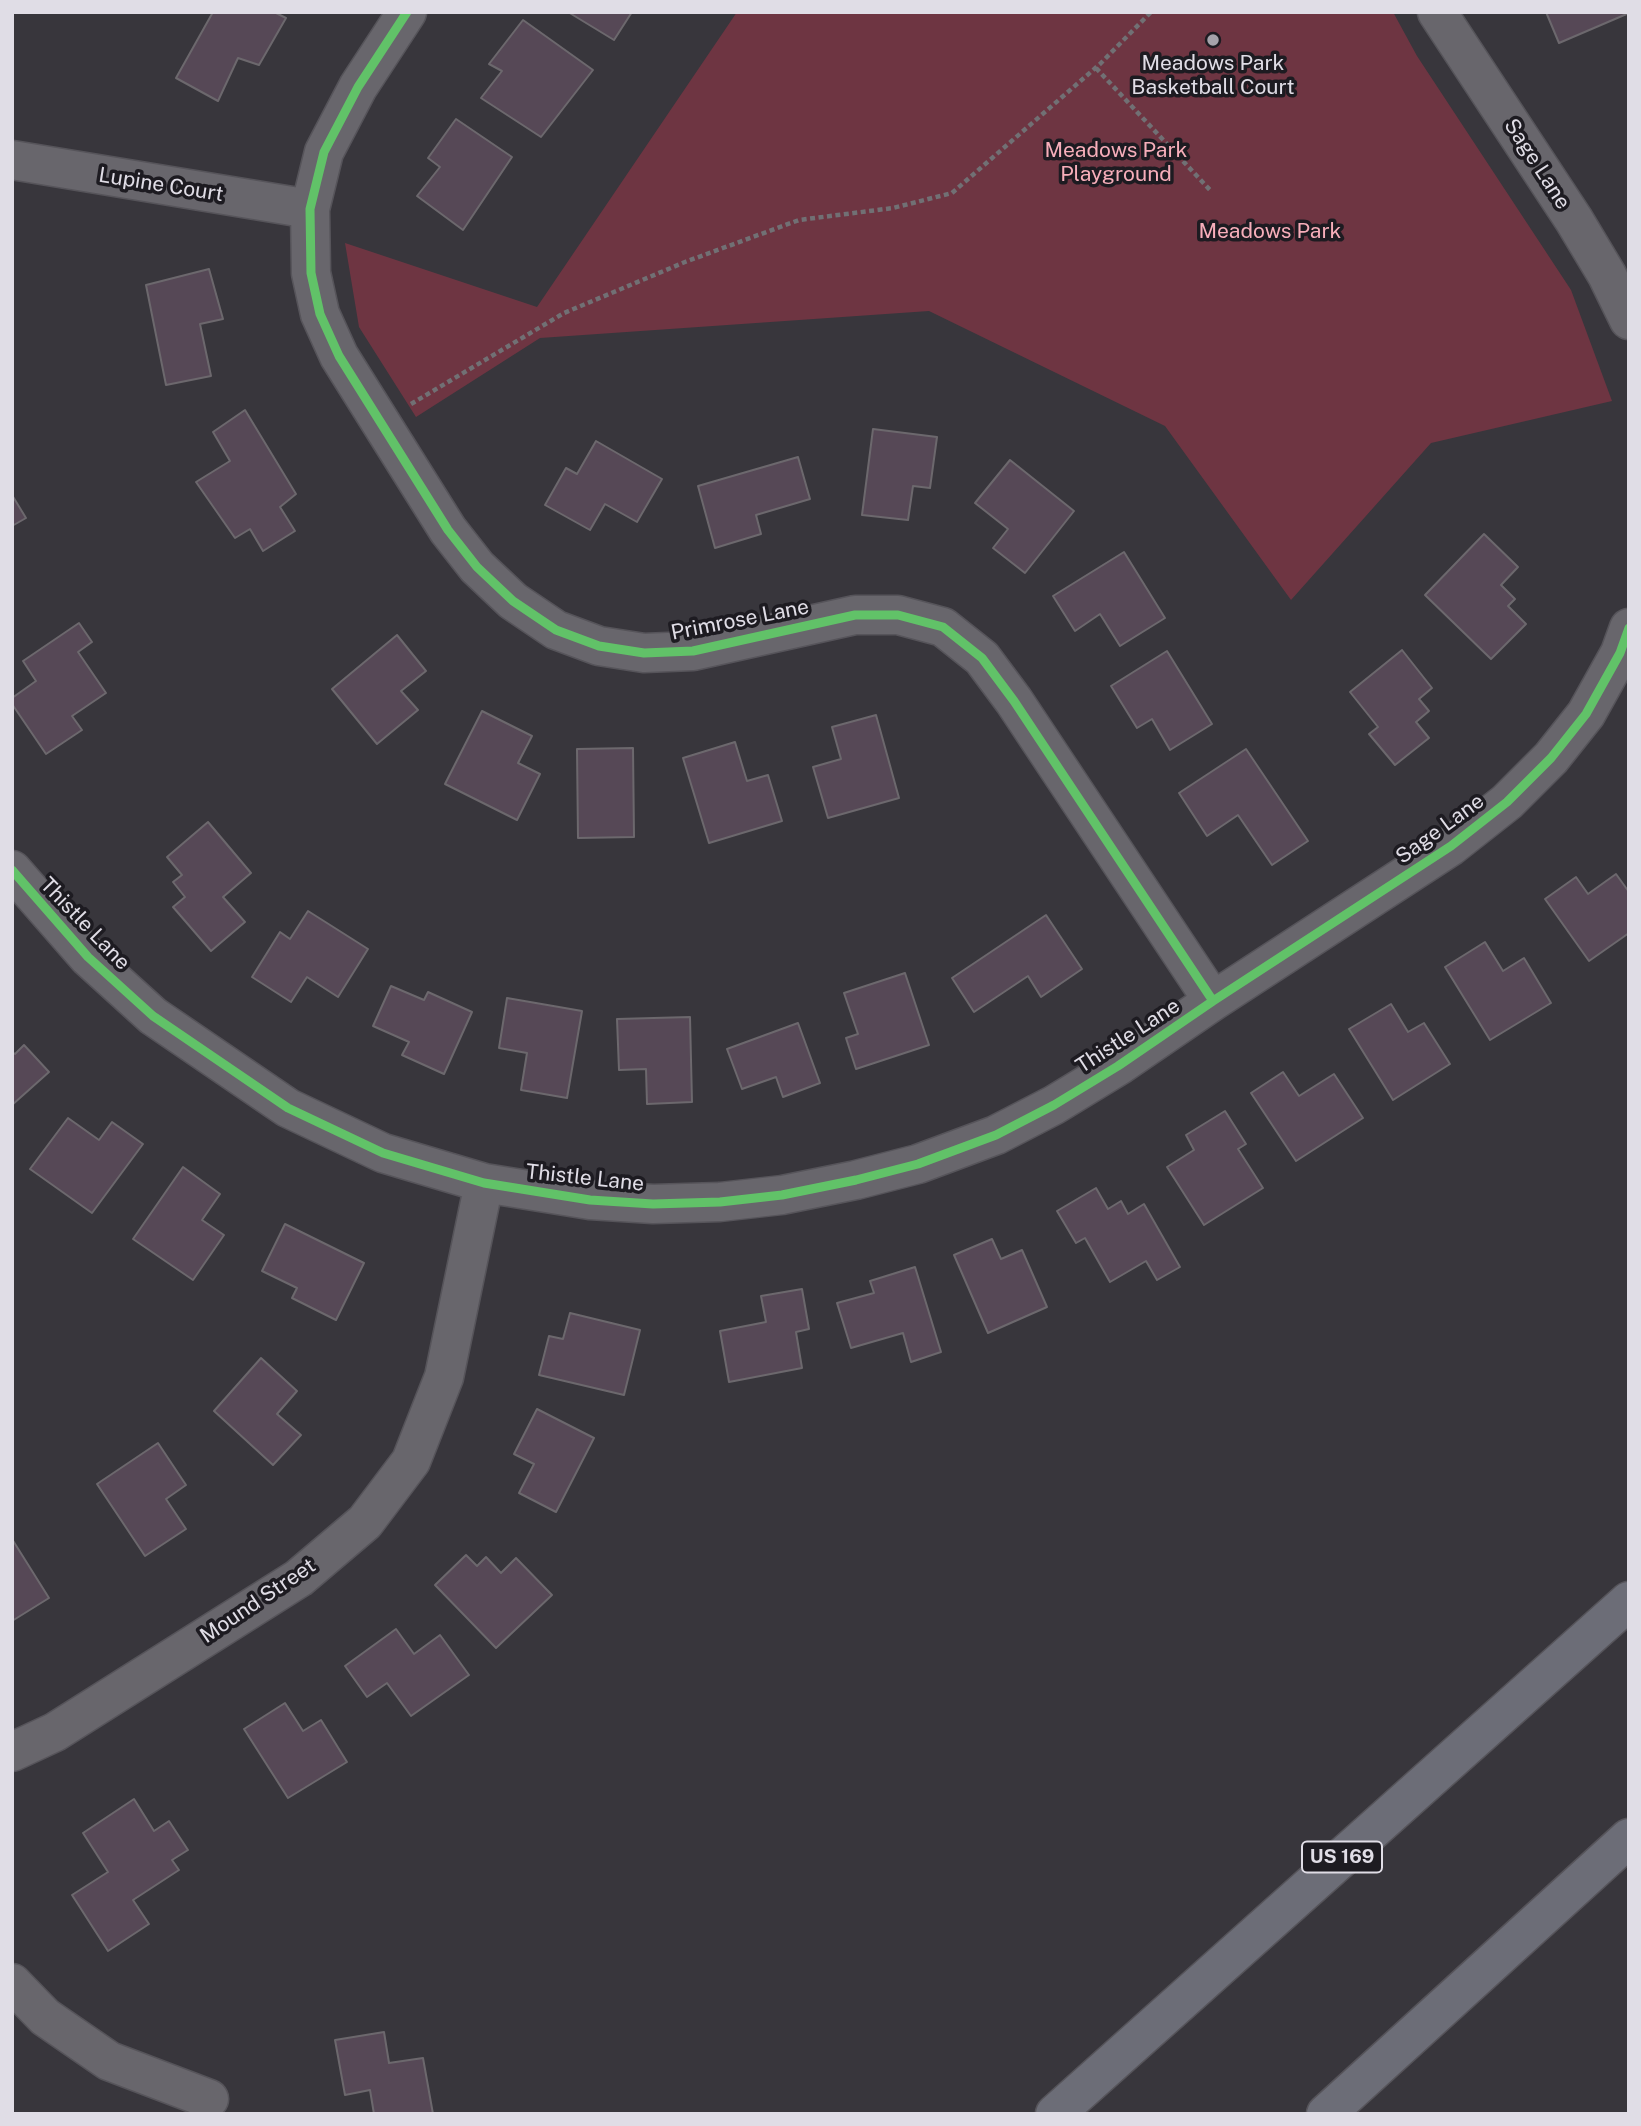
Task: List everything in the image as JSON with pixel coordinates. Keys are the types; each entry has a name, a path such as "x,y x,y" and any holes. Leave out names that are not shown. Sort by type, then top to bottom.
{"highway":[{"name":"US 169","path":"1055,2114 1629,1601"},
{"path":"1326,2114 1629,1838"}],"street":[{"name":"Primrose Lane","path":"407,12 358,87 324,152 310,209 311,273 320,314 339,356 448,530 477,567 513,601 556,630 599,646 644,653 692,651 855,615 898,615 943,627 982,659 1014,701 1213,1001"},
{"name":"Sage Lane","path":"1437,12 1574,220 1607,275 1629,320"},
{"name":"Lupine Court","path":"12,160 310,209"},
{"name":"Sage Lane","path":"1213,1001 1451,846 1507,802 1551,758 1586,714 1620,653 1629,628"},
{"name":"Thistle Lane","path":"12,870 88,957 153,1016 288,1108 383,1153 484,1183 590,1200 720,1202 782,1195 918,1164 996,1135 1054,1105 1118,1066 1213,1001"},
{"name":"Mound Street","path":"12,1752 55,1732 299,1578 365,1522 411,1461 444,1377 484,1183"},
{"path":"12,1983 45,2017 109,2061 209,2099"}],"path":[{"path":"380,422 564,313 685,262 799,220 893,208 952,193 1096,68 1151,12"},
{"path":"1096,68 1210,190"}],"green space":[{"name":"Meadows Park","path":"737,12 1393,12 1417,56 1571,290 1612,401 1431,443 1291,600 1165,426 929,311 540,338 416,417 359,327 345,243 537,307"}],"building":[{"path":"213,12 274,12 286,18 259,65 238,58 218,101 176,78"},
{"path":"568,12 632,12 614,40"},
{"path":"1546,12 1629,12 1629,13 1559,43"},
{"path":"523,20 593,70 541,137 481,98 502,71 489,64"},
{"path":"456,119 512,157 463,230 417,196 440,167 428,158"},
{"path":"209,269 223,319 200,324 211,376 166,385 146,285"},
{"path":"245,410 296,494 280,507 295,531 263,551 250,529 235,538 196,482 230,461 213,432"},
{"path":"873,429 937,437 930,488 913,486 908,520 862,515"},
{"path":"596,441 662,479 637,522 605,504 590,530 545,505 566,468 577,474"},
{"path":"798,457 810,499 756,515 761,534 715,548 698,486"},
{"path":"1010,460 1074,511 1025,573 993,548 1008,529 975,503"},
{"path":"12,495 26,518 12,526"},
{"path":"1484,534 1518,567 1501,585 1515,599 1508,606 1526,624 1491,659 1425,595"},
{"path":"1124,552 1165,618 1120,646 1100,614 1075,631 1053,596"},
{"path":"79,623 92,642 78,652 106,693 72,716 82,730 46,754 12,704 12,698 36,681 23,661"},
{"path":"397,635 426,671 401,691 418,710 377,744 332,689"},
{"path":"1402,650 1432,688 1419,699 1429,711 1416,722 1429,738 1395,765 1369,734 1378,727 1350,692"},
{"path":"1167,651 1212,724 1170,750 1152,719 1137,728 1111,686"},
{"path":"482,711 532,736 518,763 540,774 517,820 445,784"},
{"path":"876,715 899,798 828,818 813,767 841,759 832,727"},
{"path":"735,742 747,781 768,775 782,821 709,843 683,758"},
{"path":"633,748 634,837 578,838 577,749"},
{"path":"1246,749 1308,841 1272,865 1238,815 1207,836 1179,793"},
{"path":"208,822 251,873 223,897 245,922 211,951 173,907 185,897 173,882 182,875 167,857"},
{"path":"1616,874 1629,892 1629,933 1589,961 1545,899 1576,877 1588,894"},
{"path":"308,911 368,949 338,997 307,977 291,1002 252,977 280,932 290,939"},
{"path":"1046,915 1082,969 1041,997 1028,976 974,1012 952,978"},
{"path":"1485,942 1503,971 1524,958 1551,1003 1490,1040 1445,967"},
{"path":"905,973 929,1045 856,1069 846,1038 858,1034 844,993"},
{"path":"391,986 424,1000 428,992 472,1012 444,1074 402,1055 409,1042 373,1026"},
{"path":"507,998 582,1011 567,1098 521,1090 527,1053 499,1048"},
{"path":"1391,1004 1408,1032 1424,1023 1450,1064 1393,1100 1349,1029"},
{"path":"690,1017 692,1102 647,1104 646,1069 619,1070 617,1019"},
{"path":"798,1023 820,1083 783,1097 776,1077 742,1089 727,1049"},
{"path":"24,1045 49,1072 12,1105 12,1052 15,1054"},
{"path":"1283,1072 1299,1096 1334,1074 1363,1118 1296,1161 1251,1093"},
{"path":"1225,1111 1246,1144 1238,1149 1263,1188 1204,1225 1167,1167 1194,1150 1186,1135"},
{"path":"68,1118 99,1140 112,1122 143,1144 92,1213 30,1169"},
{"path":"183,1167 220,1194 202,1220 224,1235 193,1280 133,1239"},
{"path":"1096,1188 1108,1209 1121,1201 1128,1214 1144,1204 1180,1267 1157,1280 1146,1261 1110,1282 1085,1238 1076,1243 1057,1211"},
{"path":"285,1224 364,1263 336,1320 292,1298 297,1288 262,1271"},
{"path":"992,1239 1001,1259 1022,1250 1047,1307 988,1333 954,1255"},
{"path":"915,1267 941,1352 911,1362 903,1333 851,1348 837,1303 874,1293 870,1281"},
{"path":"802,1289 809,1329 796,1332 802,1368 729,1382 720,1331 766,1322 761,1296"},
{"path":"570,1313 640,1330 624,1395 539,1375 549,1336 563,1339"},
{"path":"261,1358 297,1391 277,1414 301,1435 273,1465 214,1411"},
{"path":"537,1409 594,1438 556,1512 519,1493 534,1464 514,1454"},
{"path":"158,1443 186,1485 166,1499 186,1529 145,1556 97,1484"},
{"path":"12,1539 49,1598 12,1621"},
{"path":"466,1555 477,1566 486,1557 501,1573 516,1558 552,1595 496,1648 435,1585"},
{"path":"396,1629 414,1654 440,1635 469,1675 411,1716 387,1683 367,1697 345,1666"},
{"path":"285,1703 303,1731 321,1720 347,1762 288,1798 244,1729"},
{"path":"134,1799 154,1831 169,1821 188,1850 172,1860 179,1870 133,1900 149,1924 108,1951 72,1895 108,1872 83,1833"},
{"path":"384,2032 389,2063 423,2058 433,2114 374,2114 370,2090 345,2095 335,2040"}],"cycle path":[{"path":"407,12 358,87 324,152 310,209 311,273 320,314 339,356 448,530 477,567 513,601 556,630 599,646 644,653 693,651 855,615 898,615 943,627 982,658 1014,701 1213,1001"},
{"path":"12,870 88,957 153,1016 288,1108 383,1153 484,1183 590,1200 653,1204 720,1202 782,1195 918,1164 996,1135 1054,1105 1118,1066 1451,846 1507,802 1551,758 1586,714 1620,653 1629,628"}],"place":[{"name":"Meadows Park Basketball Court","path":"1213,40"}],"park label":[{"name":"Meadows Park Playground","path":"1116,163"}]}
